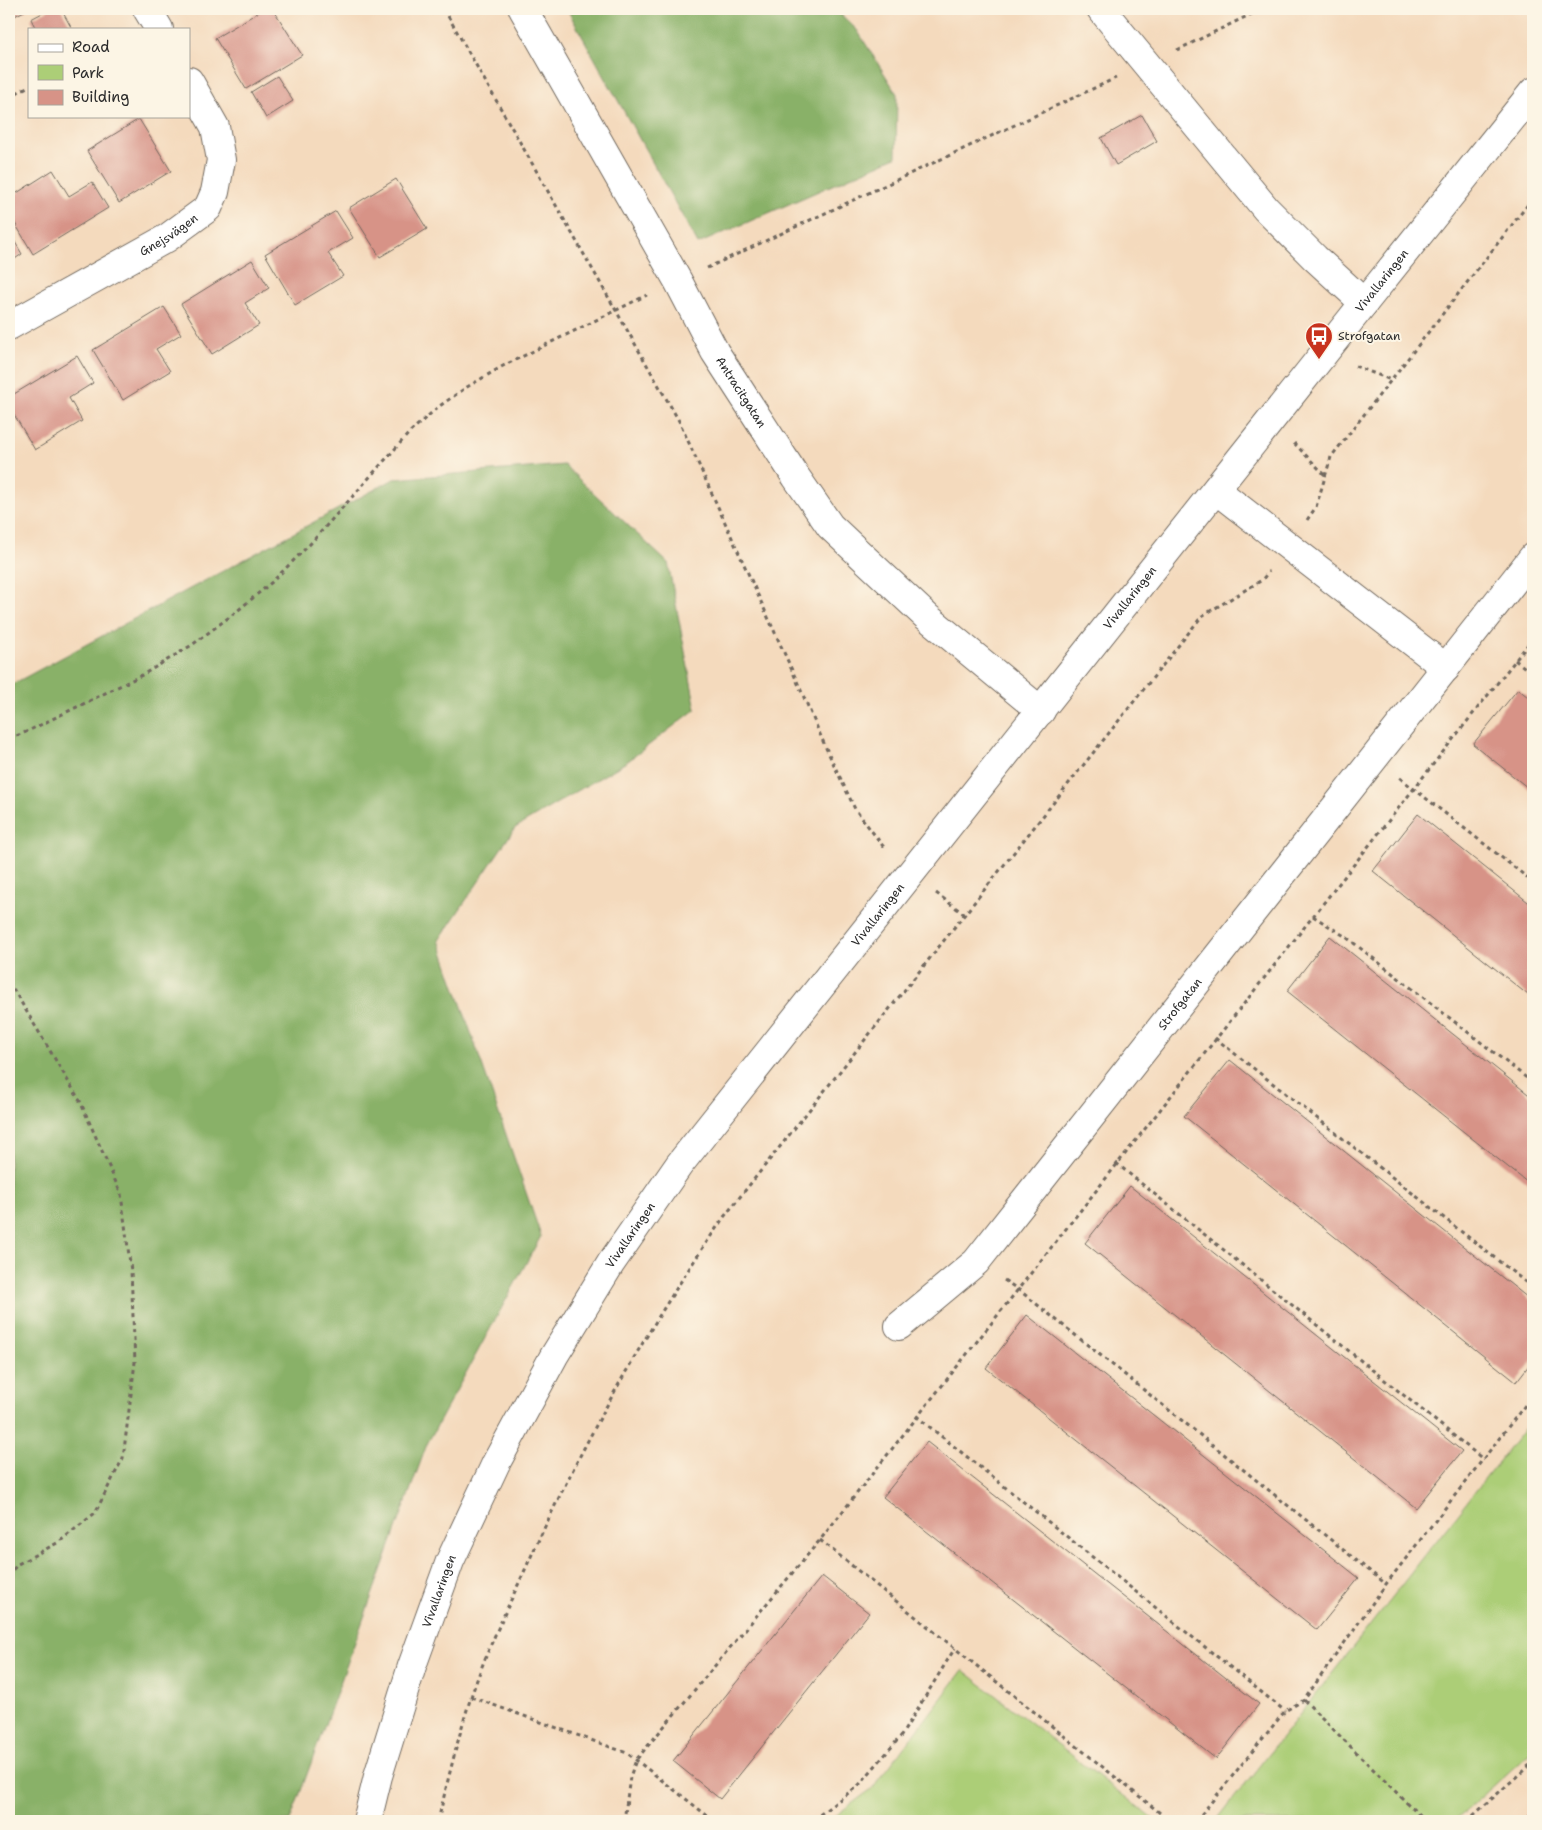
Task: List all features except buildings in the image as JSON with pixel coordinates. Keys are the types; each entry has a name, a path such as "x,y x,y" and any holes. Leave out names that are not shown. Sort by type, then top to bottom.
{"street":[{"path":"147,9 158,28"},
{"name":"Antracitgatan","path":"523,9 678,281 715,352 830,526 927,618 1041,711"},
{"path":"1102,9 1266,209 1364,303"},
{"name":"Gnejsvägen","path":"9,326 166,238 208,208 215,192 221,160 215,127 190,83"},
{"name":"Vivallaringen","path":"367,1821 378,1776 412,1666 450,1561 496,1463 554,1356 611,1263 679,1165 1533,92"},
{"path":"1216,490 1446,668"},
{"name":"Strofgatan","path":"899,1326 976,1262 1533,557"}],"path":[{"path":"444,9 679,421 855,809 881,845 911,874 964,914"},
{"path":"699,272 1262,9"},
{"path":"9,97 28,87"},
{"path":"1302,525 1316,507 1331,457 1533,198"},
{"path":"9,739 144,674 192,645 236,612 272,582 310,544 410,432 438,407 503,366 649,294"},
{"path":"1351,364 1391,380"},
{"path":"1291,440 1326,475"},
{"path":"438,1821 471,1697 504,1615 554,1505 608,1401 675,1289 724,1217 1202,616 1262,580 1271,568"},
{"path":"624,1821 630,1777 636,1760 820,1540 916,1416 1018,1290 1116,1163 1533,638"},
{"path":"1515,660 1533,674"},
{"path":"1414,788 1533,882"},
{"path":"1313,916 1346,937 1533,1083"},
{"path":"9,982 80,1101 121,1194 131,1271 135,1362 123,1458 96,1513 59,1542 18,1564 9,1574"},
{"path":"1215,1038 1533,1288"},
{"path":"1116,1163 1484,1460"},
{"path":"1018,1290 1386,1584"},
{"path":"1196,1821 1285,1712 1304,1700 1386,1584 1533,1395"},
{"path":"916,1416 1285,1712"},
{"path":"820,1540 1170,1821"},
{"path":"805,1821 818,1816 859,1785 901,1736 955,1648"},
{"path":"471,1697 627,1753 714,1821"},
{"path":"1304,1700 1425,1821"},
{"path":"1467,1821 1533,1762"}],"green space":[{"path":"567,9 835,9 857,30 897,94 896,157 698,244"},
{"path":"564,465 668,563 696,709 628,761 515,828 439,940 541,1236 427,1444 290,1821 9,1821 9,686 394,479"},
{"path":"1533,1418 1533,1750 1455,1821 1216,1821"},
{"path":"963,1670 1156,1821 828,1821 873,1788"}],"place":[{"name":"Strofgatan","path":"1319,360"}]}
